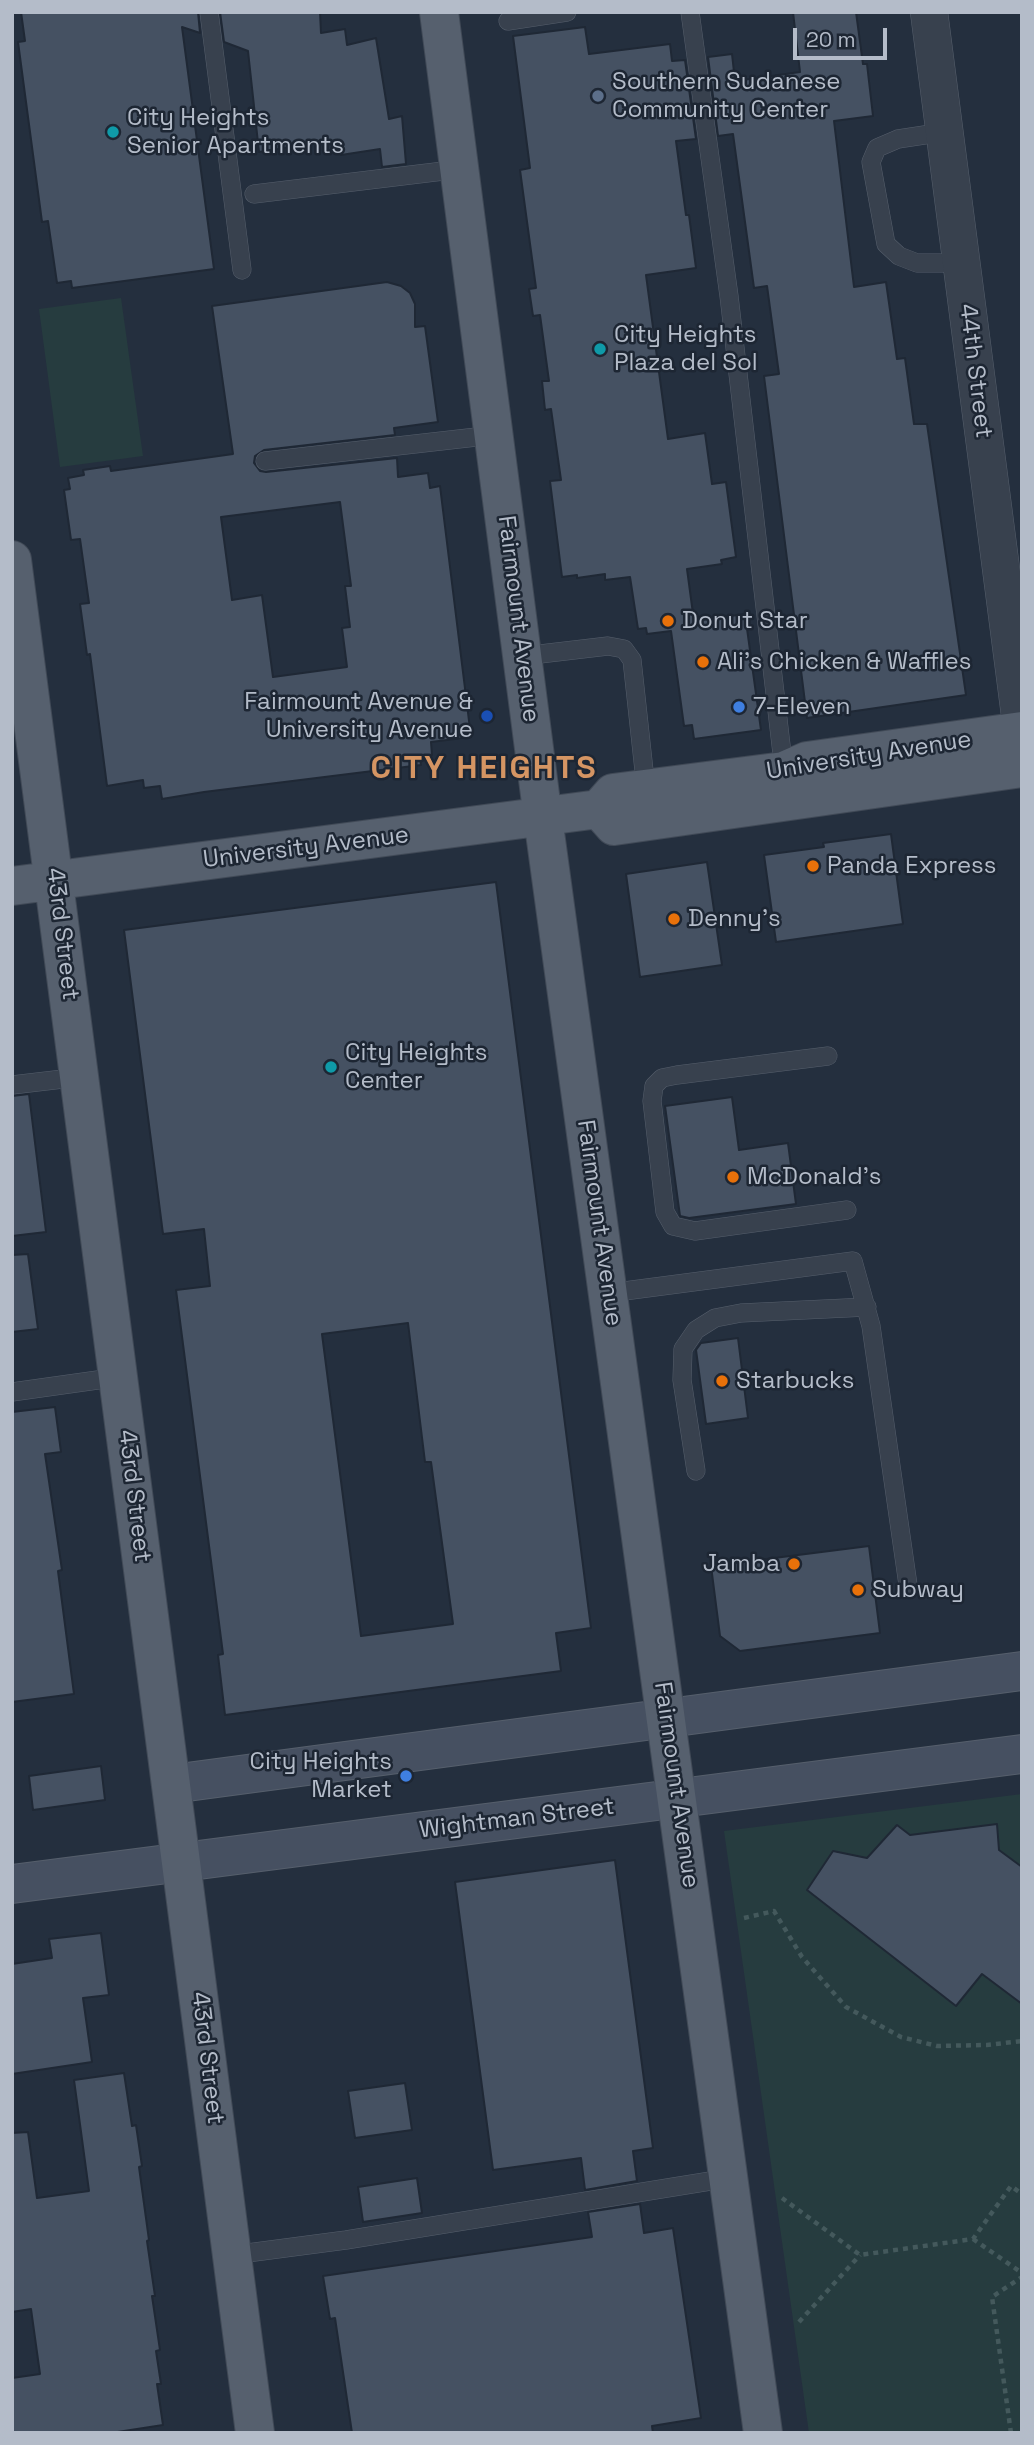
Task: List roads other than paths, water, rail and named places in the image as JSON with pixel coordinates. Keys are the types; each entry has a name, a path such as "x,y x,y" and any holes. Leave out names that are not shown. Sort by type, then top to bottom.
{"main road":[{"name":"Fairmount Avenue","path":"439,12 543,818 763,2433"},
{"name":"43rd Street","path":"12,559 255,2433"},
{"name":"University Avenue","path":"12,886 543,818 599,809 613,793 783,771 807,761 1022,731"},
{"name":"University Avenue","path":"599,809 614,826 1022,768"},
{"path":"172,1784 1022,1671"},
{"name":"Wightman Street","path":"12,1884 1022,1754"}],"street":[{"name":"44th Street","path":"929,12 961,263 1013,589 1022,731"}],"lane":[{"path":"209,12 242,270"},
{"path":"508,21 568,12"},
{"path":"690,12 729,296 783,771"},
{"path":"944,132 898,139 877,148 871,162 886,244 898,256 917,264 961,263"},
{"path":"254,194 460,169"},
{"path":"265,461 494,435"},
{"path":"523,656 608,646 624,649 632,660 646,789"},
{"path":"828,1056 677,1075 662,1079 654,1086 652,1101 665,1212 673,1226 695,1231 847,1210"},
{"path":"12,1085 80,1077"},
{"path":"609,1293 853,1261 867,1307 875,1351 908,1585"},
{"path":"696,1471 682,1380 683,1349 696,1330 715,1318 741,1312 867,1307"},
{"path":"12,1392 119,1377"},
{"path":"232,2255 360,2238 729,2178"}],"place":[{"name":"Southern Sudanese Community Center","path":"598,96"},
{"name":"City Heights Senior Apartments","path":"113,132"},
{"name":"City Heights Plaza del Sol","path":"600,349"},
{"name":"Donut Star","path":"668,621"},
{"name":"Ali's Chicken & Waffles","path":"703,662"},
{"name":"7-Eleven","path":"739,707"},
{"name":"Fairmount Avenue & University Avenue","path":"487,716"},
{"name":"Panda Express","path":"813,866"},
{"name":"Denny's","path":"674,919"},
{"name":"City Heights Center","path":"331,1067"},
{"name":"McDonald's","path":"733,1177"},
{"name":"Starbucks","path":"722,1381"},
{"name":"Jamba","path":"794,1564"},
{"name":"Subway","path":"858,1590"},
{"name":"City Heights Market","path":"406,1776"}],"district":[{"name":"CITY HEIGHTS","path":"484,769"}]}
